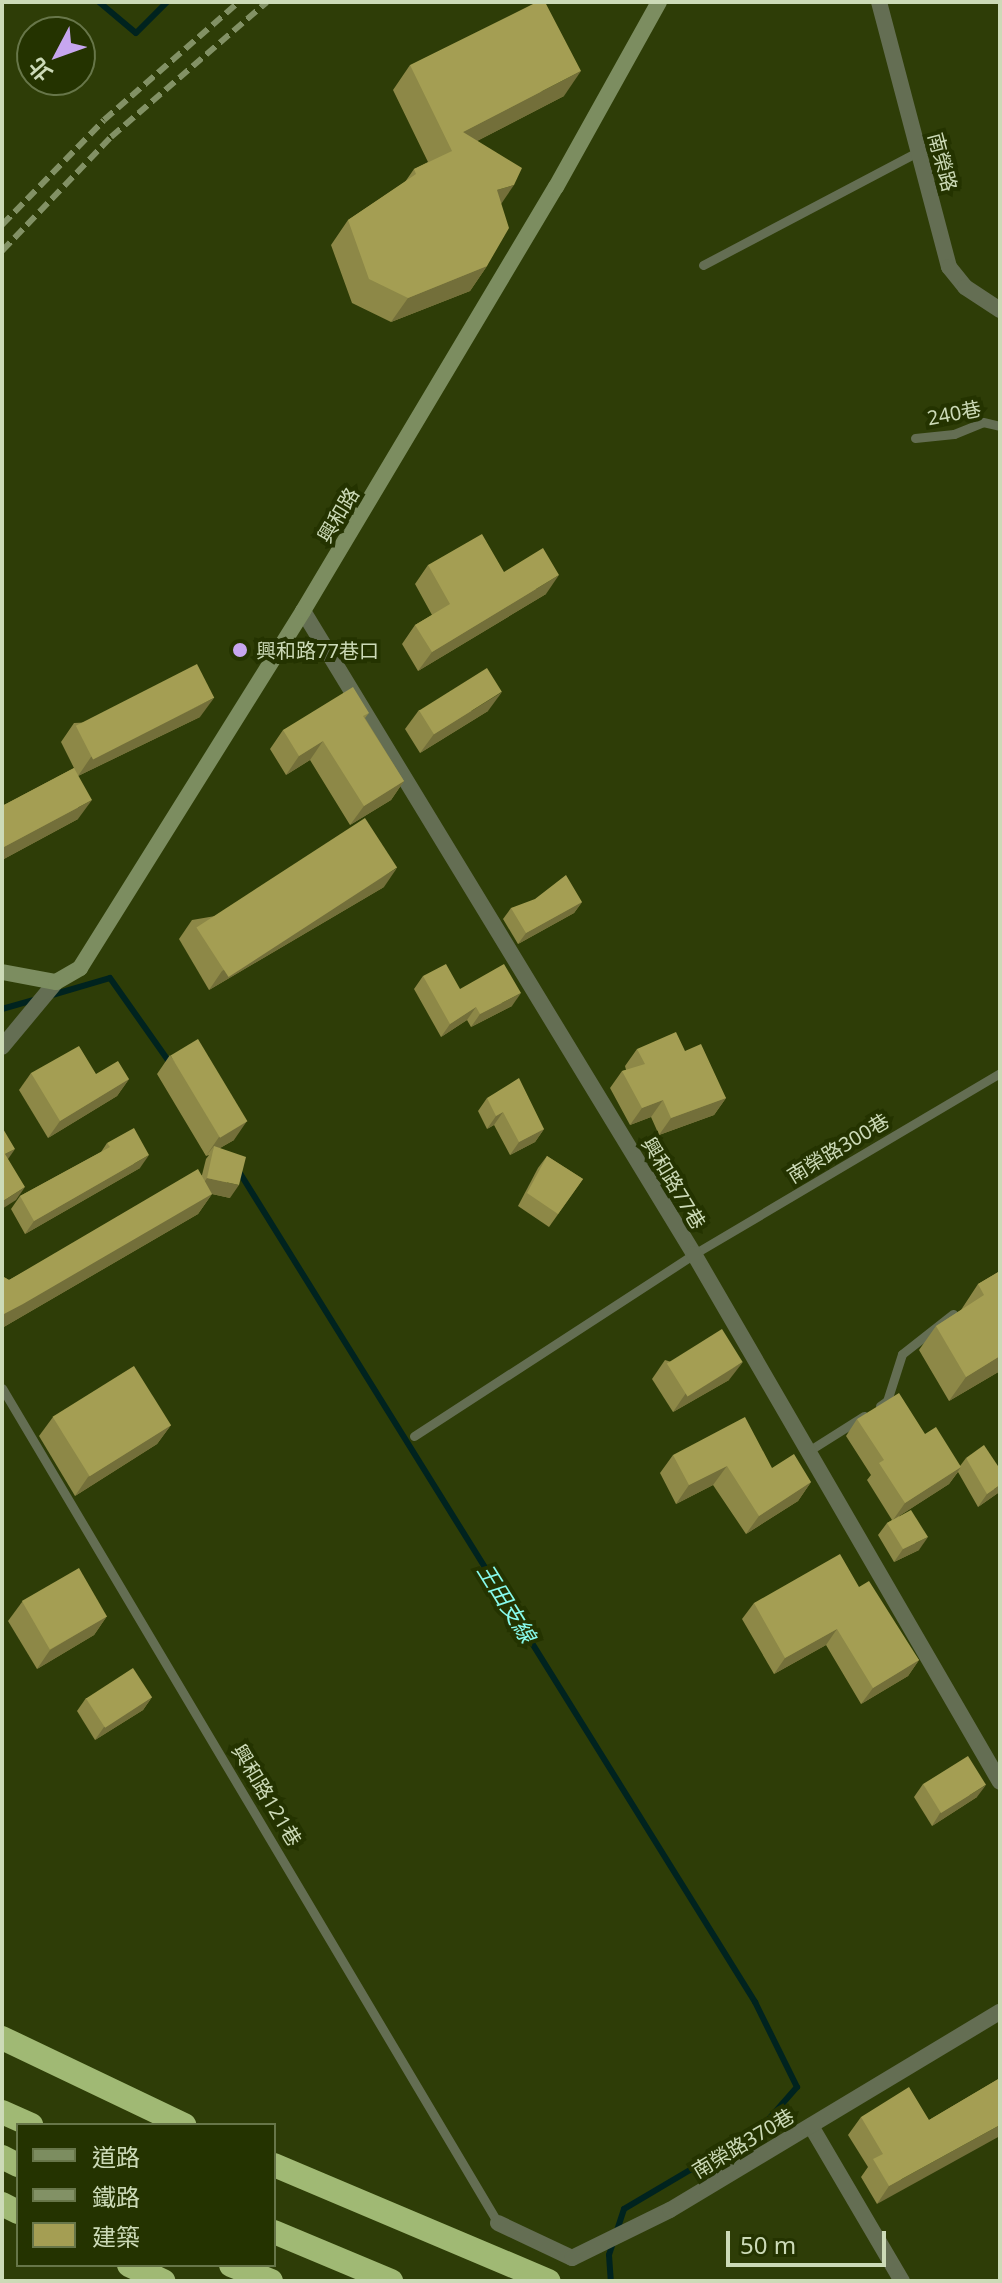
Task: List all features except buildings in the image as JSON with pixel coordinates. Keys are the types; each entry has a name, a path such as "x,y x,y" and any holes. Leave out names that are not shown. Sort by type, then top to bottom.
{"highway":[{"path":"2,2038 180,2123"},
{"path":"2,2112 27,2123"},
{"path":"276,2166 548,2281"},
{"path":"276,2233 391,2281"},
{"path":"133,2267 163,2281"},
{"path":"236,2267 271,2281"}],"street":[{"name":"興和路","path":"56,983 80,968 303,611 556,187 659,2"},
{"name":"南榮路","path":"879,2 949,267 965,287 1000,310"},
{"name":"興和路77巷","path":"303,611 694,1254 1000,1782"},
{"path":"2,972 56,983 2,1047"},
{"name":"南榮路370巷","path":"498,2223 572,2258 670,2210 1000,2012"},
{"path":"811,2126 902,2281"}],"lane":[{"path":"703,265 919,151"},
{"name":"240巷","path":"915,438 954,434 983,422 1000,426"},
{"name":"南榮路300巷","path":"414,1436 694,1254 1000,1073"},
{"path":"810,1450 887,1401 902,1354 953,1314"},
{"name":"興和路121巷","path":"2,1388 498,2223"}],"waterway":[{"path":"99,2 136,33 167,2"},
{"name":"王田支線","path":"52,995 110,978 172,1066"},
{"name":"王田支線","path":"2,1009 37,999"},
{"name":"王田支線","path":"238,1170 755,2002 797,2087 761,2128 624,2209 609,2255 611,2281"}],"railway":[{"path":"2,225 104,120 239,2"},
{"path":"2,251 111,137 267,2"}],"place":[{"name":"興和路77巷口","path":"240,650"}]}
